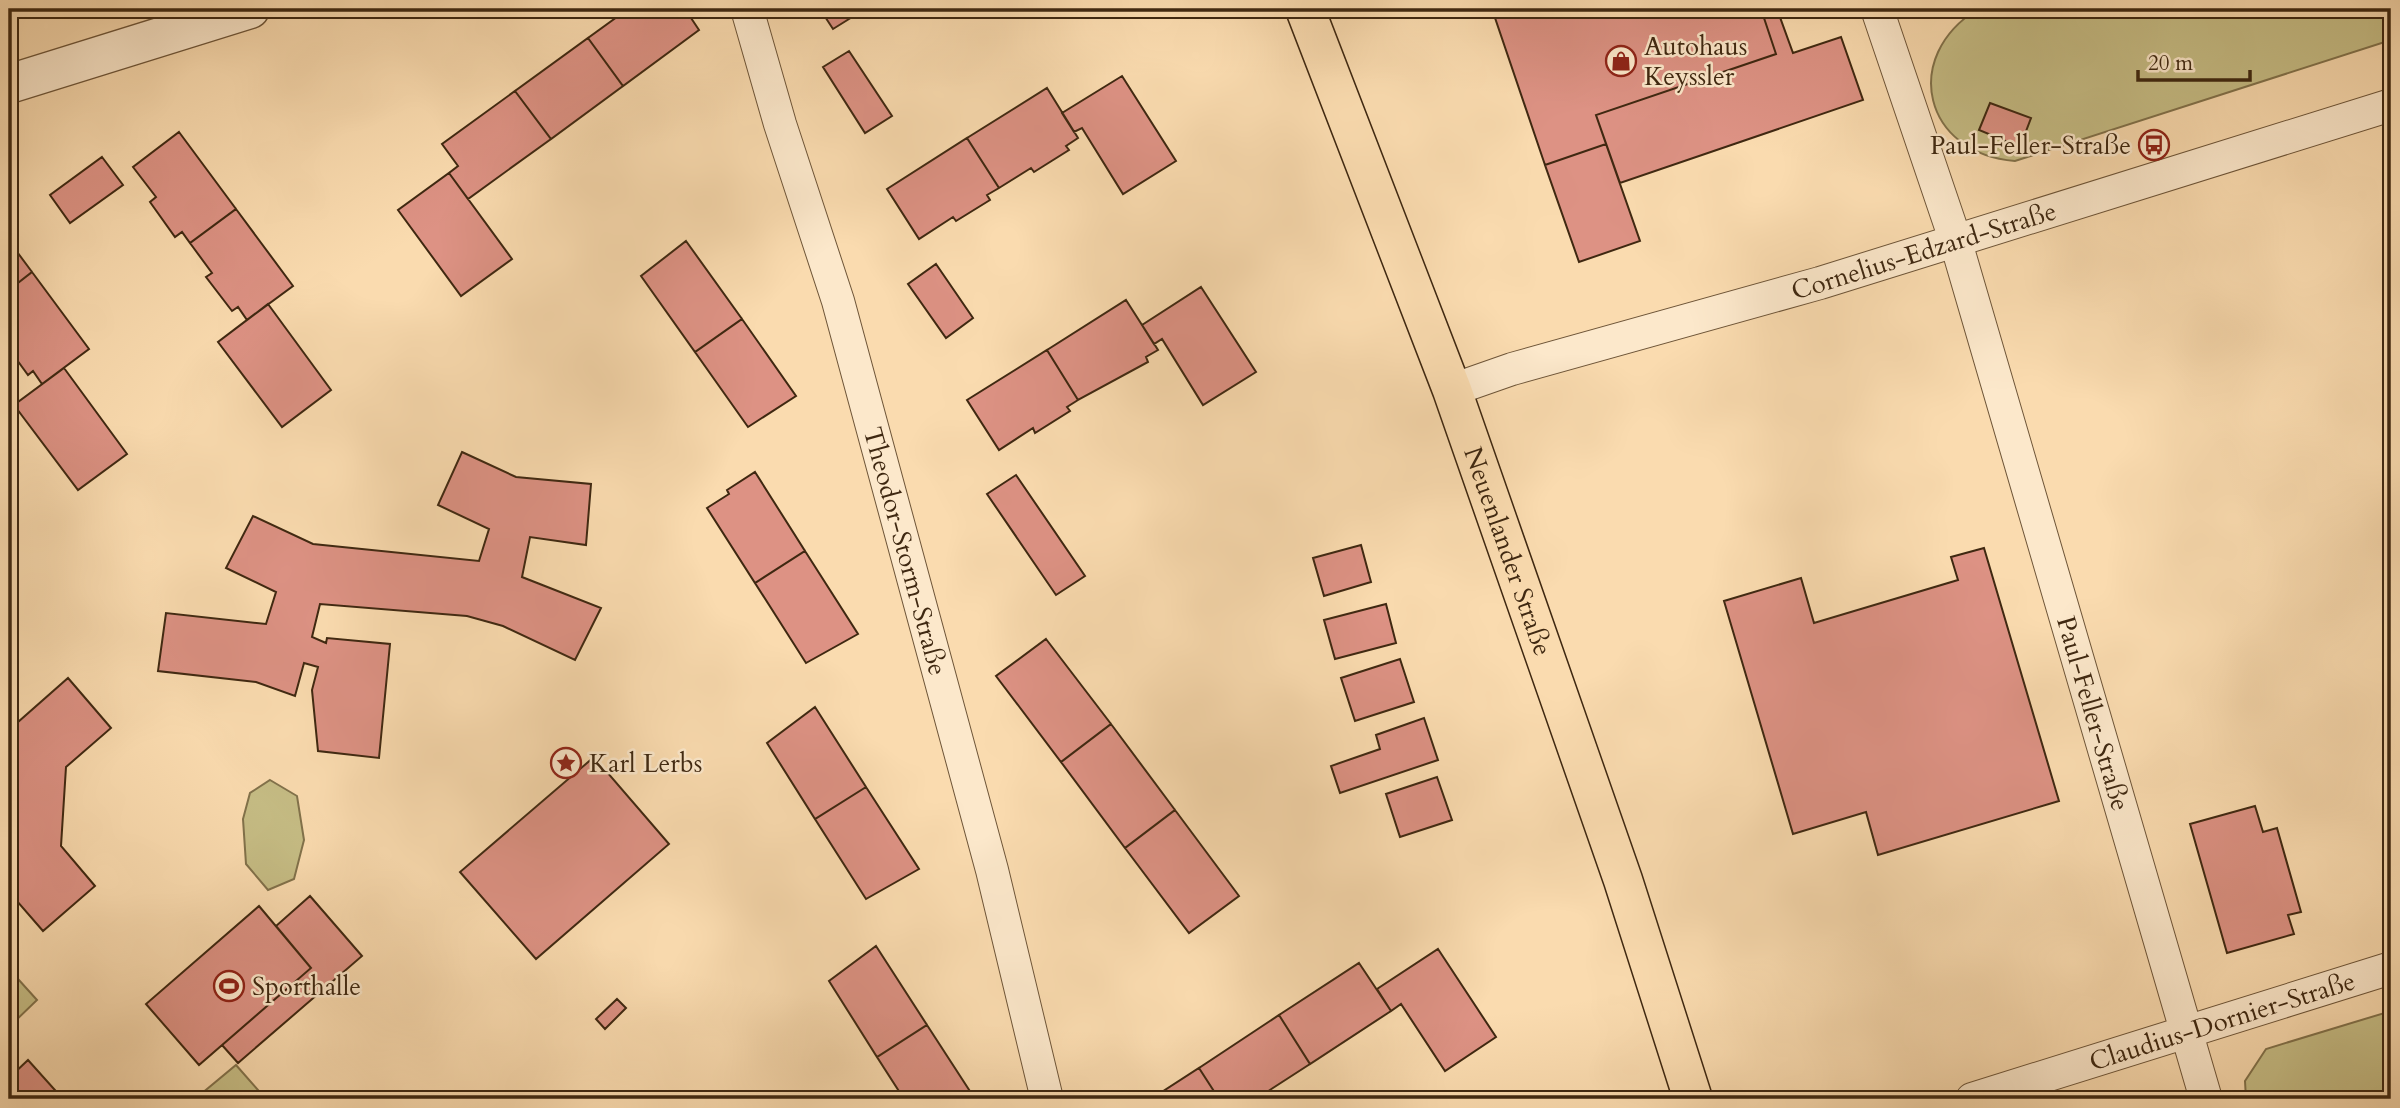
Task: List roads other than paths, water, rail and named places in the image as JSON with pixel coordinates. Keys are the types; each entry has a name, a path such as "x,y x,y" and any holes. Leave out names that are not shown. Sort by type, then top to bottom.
{"main road":[{"name":"Neuenlander Straße","path":"1305,9 1452,390 1619,867 1693,1099"}],"street":[{"path":"9,84 250,9"},
{"name":"Theodor-Storm-Straße","path":"747,9 780,124 838,301 992,870 1047,1099"},
{"name":"Paul-Feller-Straße","path":"1877,9 1955,239 2206,1099"},
{"name":"Cornelius-Edzard-Straße","path":"1452,390 1512,369 1820,283 2391,105"},
{"name":"Claudius-Dornier-Straße","path":"1972,1099 2391,968"}],"place":[{"name":"Autohaus Keyssler","path":"1621,61"},
{"name":"Paul-Feller-Straße","path":"2154,145"},
{"name":"Karl Lerbs","path":"566,763"},
{"name":"Sporthalle","path":"229,986"}]}
